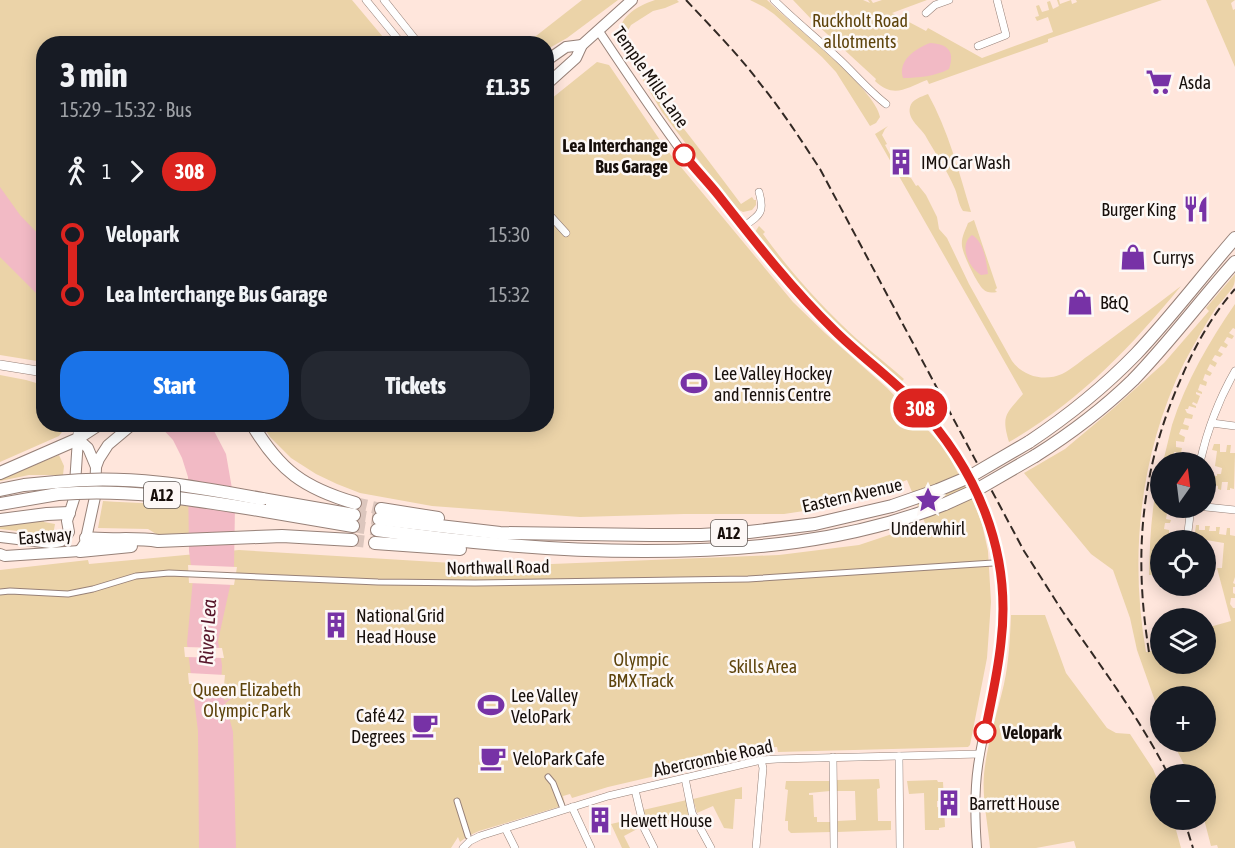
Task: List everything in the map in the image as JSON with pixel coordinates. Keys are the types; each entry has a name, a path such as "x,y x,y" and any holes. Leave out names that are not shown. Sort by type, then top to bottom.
{"highway":[{"name":"Eastern Avenue","path":"1235,238 1147,342 1079,406 1029,442 969,477 892,506 815,524 701,535 515,532 496,525 449,520 378,525 451,540 557,549 693,551 787,544 859,531 911,517 978,489 1035,456 1100,410 1160,351 1235,262"},
{"name":"A12","path":"0,490 24,485 145,493 354,515 301,481 276,459 257,432"},
{"path":"0,473 78,439"},
{"name":"A12","path":"0,504 57,488"},
{"path":"0,520 69,513"},
{"path":"80,551 141,545 158,541 256,536 352,540"},
{"path":"86,538 97,540 140,538 158,541"}],"main road":[{"path":"554,78 576,58 582,45 632,0"},
{"path":"554,55 566,47 582,45"},
{"path":"0,365 36,371"},
{"path":"78,432 78,439"},
{"path":"78,439 89,432"},
{"path":"96,467 108,445 120,432"},
{"path":"78,439 88,448 96,467"},
{"name":"Eastway","path":"0,537 51,543 61,542 68,533 69,513 74,500 78,439"},
{"name":"Eastway","path":"2,556 80,551 86,538 95,497 96,467"},
{"path":"69,513 88,504 95,497"},
{"name":"Eastway","path":"69,529 86,538"}],"street":[{"path":"366,0 395,36"},
{"path":"384,0 413,36"},
{"path":"774,0 886,104"},
{"path":"926,13 935,5 949,0"},
{"path":"978,46 1006,35 997,0"},
{"name":"Temple Mills Lane","path":"598,30 694,168 811,307 917,405 956,453 973,482 993,533 1003,607 1002,640 978,766 977,848"},
{"path":"743,227 758,215 762,208 759,192"},
{"path":"554,220 566,233"},
{"path":"1202,452 1218,406 1235,371"},
{"path":"1212,423 1235,426"},
{"path":"1216,508 1235,510"},
{"name":"Northwall Road","path":"0,592 68,594 136,576 156,574 428,583 650,581 748,579 996,563"},
{"name":"Abercrombie Road","path":"463,848 480,836 608,796 761,760 980,754"},
{"path":"899,756 900,848"},
{"path":"833,757 834,848"},
{"path":"756,848 763,768 761,760"},
{"path":"548,777 553,783 561,806"},
{"path":"685,778 692,813 711,848"},
{"path":"635,790 644,828 654,848"},
{"path":"457,801 468,836"},
{"path":"572,807 591,848"},
{"path":"505,828 515,848"}],"green space":[{"path":"0,0 352,0 382,36 36,36 36,361 0,355"},
{"path":"582,0 618,0 554,45 554,36 536,36"},
{"path":"655,0 677,0 679,2 653,11 631,25 626,34 633,55 655,90 741,204 752,197 756,200 756,205 752,210 743,212 739,210 724,194 662,112 620,41 621,26 629,14"},
{"path":"750,0 767,0 849,74 875,105 880,117 876,123 870,126 836,72 822,57 774,14"},
{"name":"Ruckholt Road allotments","path":"793,0 863,0 870,3 868,0 871,0 873,3 882,0 927,0 892,13 926,31 928,28 982,58 1053,32 1048,17 1037,21 1035,17 1039,16 1036,6 1039,5 1042,12 1049,10 1047,2 1050,1 1053,9 1059,6 1057,0 1060,4 1071,0 1072,4 1077,2 1076,0 1162,0 1048,39 1048,42 929,84 927,80 906,89 894,91 888,90 875,81 876,79"},
{"path":"1206,0 1235,0 1231,3 1233,10 1235,9 1235,67"},
{"name":"Queen Elizabeth Olympic Park","path":"597,62 609,65 666,149 793,302 887,388 945,449 974,503 988,551 991,602 987,658 970,745 968,747 778,752 777,747 762,748 762,753 608,787 572,798 570,794 563,796 565,805 479,831 460,842 458,837 451,848 0,848 0,570 88,560 89,564 239,550 502,566 779,555 859,545 925,523 907,480 837,506 784,514 580,517 432,506 360,493 337,484 291,458 270,437 267,432 554,432 554,97"},
{"path":"928,94 947,137 971,212 963,211 945,168 910,115 913,102"},
{"path":"888,126 882,135 901,175 911,178 926,195 937,217 939,229 947,238 969,284 1012,361 1028,374 1048,377 1066,372 1181,286 1143,331 1103,372 1059,409 1009,442 1005,420 1023,394 875,134"},
{"path":"974,220 997,292 983,289 963,250 963,237 968,223"},
{"path":"759,226 772,246 810,292 849,332 904,379 902,381 806,294 757,236 755,232"},
{"path":"1235,274 1233,287 1216,308 1184,363 1169,397 1152,452 1150,452 1142,505 1139,579 1146,652 1150,651 1150,674 1216,674 1216,625 1231,621 1217,568 1222,568 1224,543 1216,542 1216,527 1220,527 1219,534 1226,535 1227,528 1230,528 1230,535 1235,536 1233,593 1235,598 1231,598 1230,604 1235,608 1235,848 1211,846 1207,830 1216,830 1216,764 1184,764 1178,752 1216,752 1216,686 1150,687 1113,570 1091,554 1024,473 1065,449 1164,363 1209,311 1206,308"},
{"path":"1235,304 1235,329 1233,328 1229,333 1234,336 1232,339 1227,337 1224,342 1228,345 1226,348 1221,346 1218,351 1223,354 1220,357 1215,355 1212,360 1217,363 1215,367 1210,364 1207,370 1212,373 1210,376 1205,374 1203,380 1207,382 1206,386 1200,384 1198,390 1202,394 1196,392 1200,396 1197,404 1193,402 1192,404 1196,408 1189,406 1185,409 1187,413 1193,415 1192,419 1185,418 1183,424 1189,426 1188,430 1181,429 1179,434 1185,437 1184,442 1176,441 1176,447 1182,448 1181,452 1165,452 1172,425 1184,393 1207,347"},
{"path":"0,375 36,383 36,432 62,432 59,436 0,462"},
{"path":"1214,444 1220,444 1220,452 1226,452 1227,445 1231,445 1230,453 1235,453 1234,489 1227,490 1228,482 1222,482 1221,490 1216,486 1216,476 1221,474 1222,468 1216,466 1217,451 1212,450"},
{"path":"59,455 64,466 63,475 29,475 0,481 0,479"},
{"path":"103,501 189,506 189,533 158,535 148,529 98,528"},
{"path":"1152,518 1171,520 1170,523 1165,523 1164,529 1169,530 1151,530"},
{"path":"44,519 44,522 55,524 53,535 0,529 0,525"},
{"path":"1011,615 1045,615 1066,673 1107,728 1116,733 1130,734 1150,764 1150,830 1176,830 1181,848 1076,848 1074,841 1036,848 990,848 984,802 985,763 1006,675"},
{"path":"879,779 878,821 891,821 891,830 837,832 837,821 856,820 855,791 837,791 836,780"},
{"path":"937,780 943,782 944,801 937,801 937,807 944,808 945,827 939,830 925,830 924,793 909,794 907,781"},
{"path":"786,781 830,781 830,791 809,793 809,795 813,795 814,817 817,817 817,822 831,822 831,832 791,833 788,830 788,821 785,821 788,790 785,789"},
{"path":"742,787 742,799 735,799 733,829 724,828 713,806 697,813 693,799"},
{"path":"687,800 691,813 670,824 666,816 648,825 643,810"},
{"path":"637,818 639,828 624,836 630,848 622,848 611,824"}],"water":[{"path":"930,43 946,47 951,57 949,69 927,76 903,78 905,61 919,48"},
{"path":"0,187 20,215 36,232 36,293 0,257"},
{"path":"972,235 982,247 988,274 981,275 969,262 966,244"},
{"name":"River Lea","path":"166,432 215,432 226,454 235,506 234,568 218,641 222,665 221,687 233,732 236,848 199,848 198,731 187,643 193,579 189,551 188,477 173,440"}],"pier":[{"path":"188,565 237,567 234,585 189,583"},
{"path":"184,647 222,648 224,658 185,657"},
{"path":"188,673 225,675 224,685 189,684"}],"waterway":[{"path":"224,703 232,697"}],"tunnel":[{"path":"355,503 381,509"},
{"path":"354,515 379,519"},
{"path":"353,526 377,530"},
{"path":"352,540 375,543"}],"railway":[{"path":"686,0 753,75 785,116 820,169 1024,551 1132,712 1163,764"},
{"path":"1149,652 1144,615 1142,545 1144,510 1150,476 1169,409 1188,363 1212,319 1235,289"},
{"path":"1187,830 1193,848"}],"bus line":[{"name":"308","path":"684,155 816,312 917,405 956,453 973,482 993,533 999,562 1003,607 1002,640 985,732"}],"place":[{"name":"Asda","path":"1159,82"},
{"name":"Lea Interchange Bus Garage","path":"684,155"},
{"name":"IMO Car Wash","path":"901,162"},
{"name":"Burger King","path":"1196,209"},
{"name":"Currys","path":"1133,257"},
{"name":"B&Q","path":"1080,302"},
{"name":"Lee Valley Hockey and Tennis Centre","path":"694,383"},
{"name":"Underwhirl","path":"928,500"},
{"name":"National Grid Head House","path":"336,625"},
{"name":"Lee Valley VeloPark","path":"491,705"},
{"name":"Café 42 Degrees","path":"425,725"},
{"name":"Velopark","path":"985,732"},
{"name":"VeloPark Cafe","path":"493,758"},
{"name":"Barrett House","path":"949,803"},
{"name":"Hewett House","path":"600,820"}],"park label":[{"name":"Skills Area","path":"763,666"},
{"name":"Olympic BMX Track","path":"641,669"}]}
